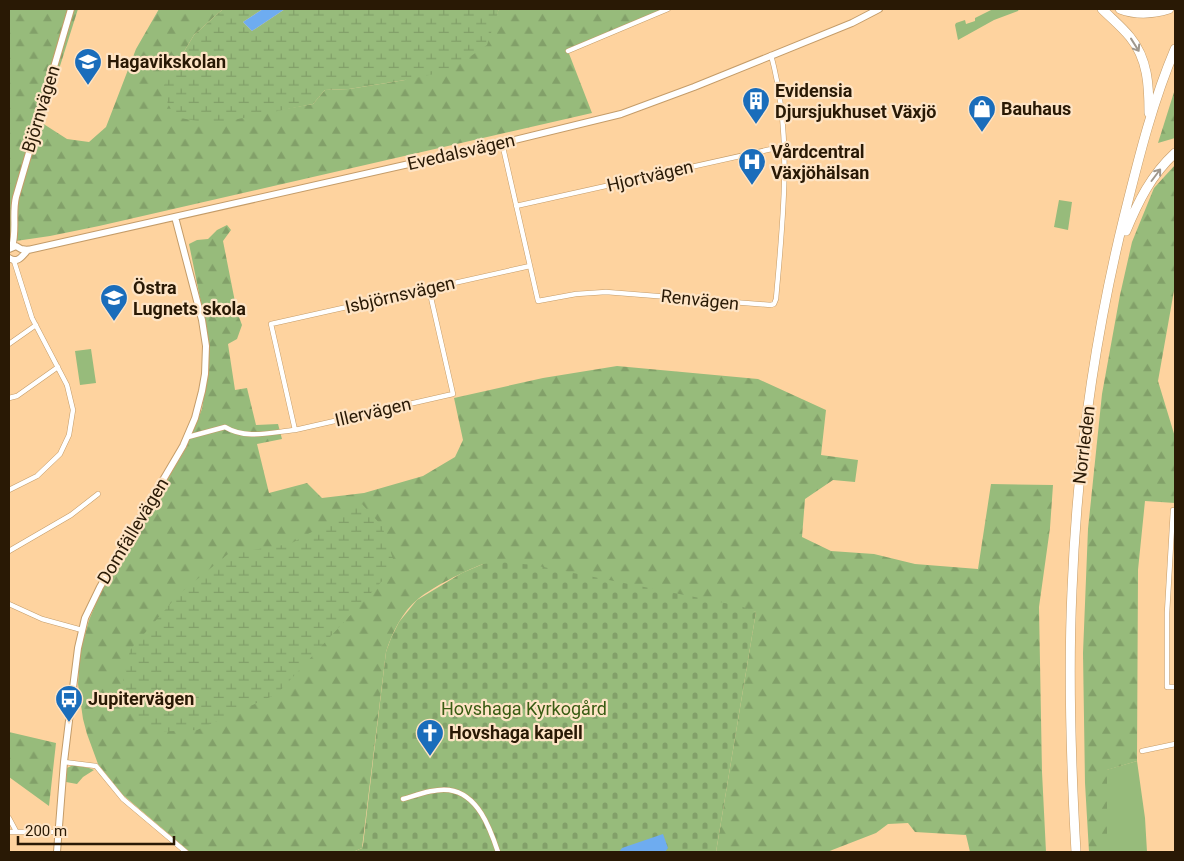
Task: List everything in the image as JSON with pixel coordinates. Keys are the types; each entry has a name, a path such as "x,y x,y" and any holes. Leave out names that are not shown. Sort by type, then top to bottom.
{"highway":[{"path":"1102,9 1130,37 1145,64 1149,86 1147,129"},
{"path":"1120,9 1139,13 1169,9"},
{"name":"Norrleden","path":"1076,852 1071,701 1071,632 1073,566 1088,410 1105,304 1117,247 1147,129 1175,49"},
{"name":"Norrleden","path":"1081,852 1076,701 1076,632 1082,511 1093,410 1110,305 1126,232 1152,130 1175,60"},
{"path":"1126,232 1145,190 1165,162 1175,153"}],"street":[{"name":"Björnvägen","path":"15,253 14,210 16,197 71,9"},
{"path":"568,52 668,9"},
{"name":"Evedalsvägen","path":"15,253 502,143 621,114 694,87 879,9"},
{"name":"Renvägen","path":"502,143 538,302 576,294 606,292 771,305 774,304 776,299 784,210 784,146 778,88 771,55"},
{"name":"Hjortvägen","path":"516,206 784,146"},
{"name":"Domfällevägen","path":"57,852 64,762 78,648 82,630 89,608 97,592 188,437 202,391 206,346 202,320 175,216"},
{"path":"9,490 37,476 60,454 69,435 72,420 72,401 67,385 36,326 23,292 15,253"},
{"name":"Isbjörnsvägen","path":"295,430 271,324 530,266"},
{"name":"Illervägen","path":"295,430 453,394 429,289"},
{"path":"9,344 36,326"},
{"path":"9,398 27,390 58,367"},
{"path":"188,437 225,427 233,432 252,435 295,430"},
{"path":"9,551 71,515 98,494"},
{"path":"1173,510 1173,537 1167,612 1167,687 1175,687"},
{"path":"9,604 42,619 82,630"},
{"path":"1142,751 1175,744 1175,750"},
{"path":"64,762 96,766 123,799 186,852"},
{"path":"403,798 448,790 463,794 477,806 498,852"},
{"path":"9,818 16,831"},
{"path":"9,832 58,832"}],"green space":[{"path":"9,9 78,9 42,123 67,139 89,142 106,127 136,49 159,9 223,9 194,35 179,60 268,112 313,104 325,90 349,89 405,80 497,14 499,9 668,9 568,51 592,113 99,226 9,242"},
{"path":"223,9 263,9 243,22 252,31 285,9 499,9 487,45 449,71 349,89 325,90 313,104 213,124 175,117 161,90 194,35"},
{"path":"993,9 1019,9 994,20 958,40 956,23 965,20 966,24 975,21 975,18"},
{"path":"1175,89 1175,138 1158,143"},
{"path":"1175,165 1175,285 1158,381 1175,437 1175,503 1145,501 1138,570 1137,761 1107,770 1107,852 1089,852 1085,783 1083,653 1088,529 1102,394 1120,295 1132,242 1154,188"},
{"path":"1059,200 1072,202 1068,230 1054,227"},
{"path":"227,225 231,230 223,241 237,312 242,325 237,339 228,344 235,390 247,388 256,425 278,424 282,439 257,444 269,493 307,483 322,498 364,493 423,476 455,457 463,440 454,398 543,378 617,366 758,379 826,410 821,455 858,460 855,482 833,480 805,499 802,537 831,551 874,554 915,564 978,569 991,484 1053,485 1050,528 1039,607 1042,772 1046,852 970,852 966,835 915,832 908,823 888,824 876,833 827,852 716,852 756,612 483,564 432,589 418,599 402,616 391,638 386,652 362,848 353,852 190,852 123,795 98,764 83,719 78,684 80,652 89,620 102,589 186,448 202,409 207,375 208,337 189,244 197,240 208,239 217,230"},
{"path":"91,349 96,383 80,385 75,351"},
{"path":"362,504 382,526 393,559 384,579 277,694 197,730 153,732 118,703 130,650 178,595 228,554 290,544"},
{"name":"Hovshaga Kyrkogård","path":"503,562 533,565 740,606 756,612 716,852 353,852 362,848 363,845 386,652 399,622 417,600 462,573 483,564"},
{"path":"9,732 56,743 49,806 9,777"},
{"path":"1137,761 1145,818 1147,852 1107,852 1106,770"},
{"path":"73,765 94,770 83,777 77,784 66,782 67,768"}],"water":[{"path":"263,9 285,9 252,31 243,22"},
{"path":"663,834 668,848 665,852 619,852 622,848"}],"place":[{"name":"Hagavikskolan","path":"88,86"},
{"name":"Evidensia Djursjukhuset Växjö","path":"756,125"},
{"name":"Bauhaus","path":"982,133"},
{"name":"Vårdcentral Växjöhälsan","path":"752,186"},
{"name":"Östra Lugnets skola","path":"114,322"},
{"name":"Jupitervägen","path":"69,723"},
{"name":"Hovshaga kapell","path":"430,757"}]}
